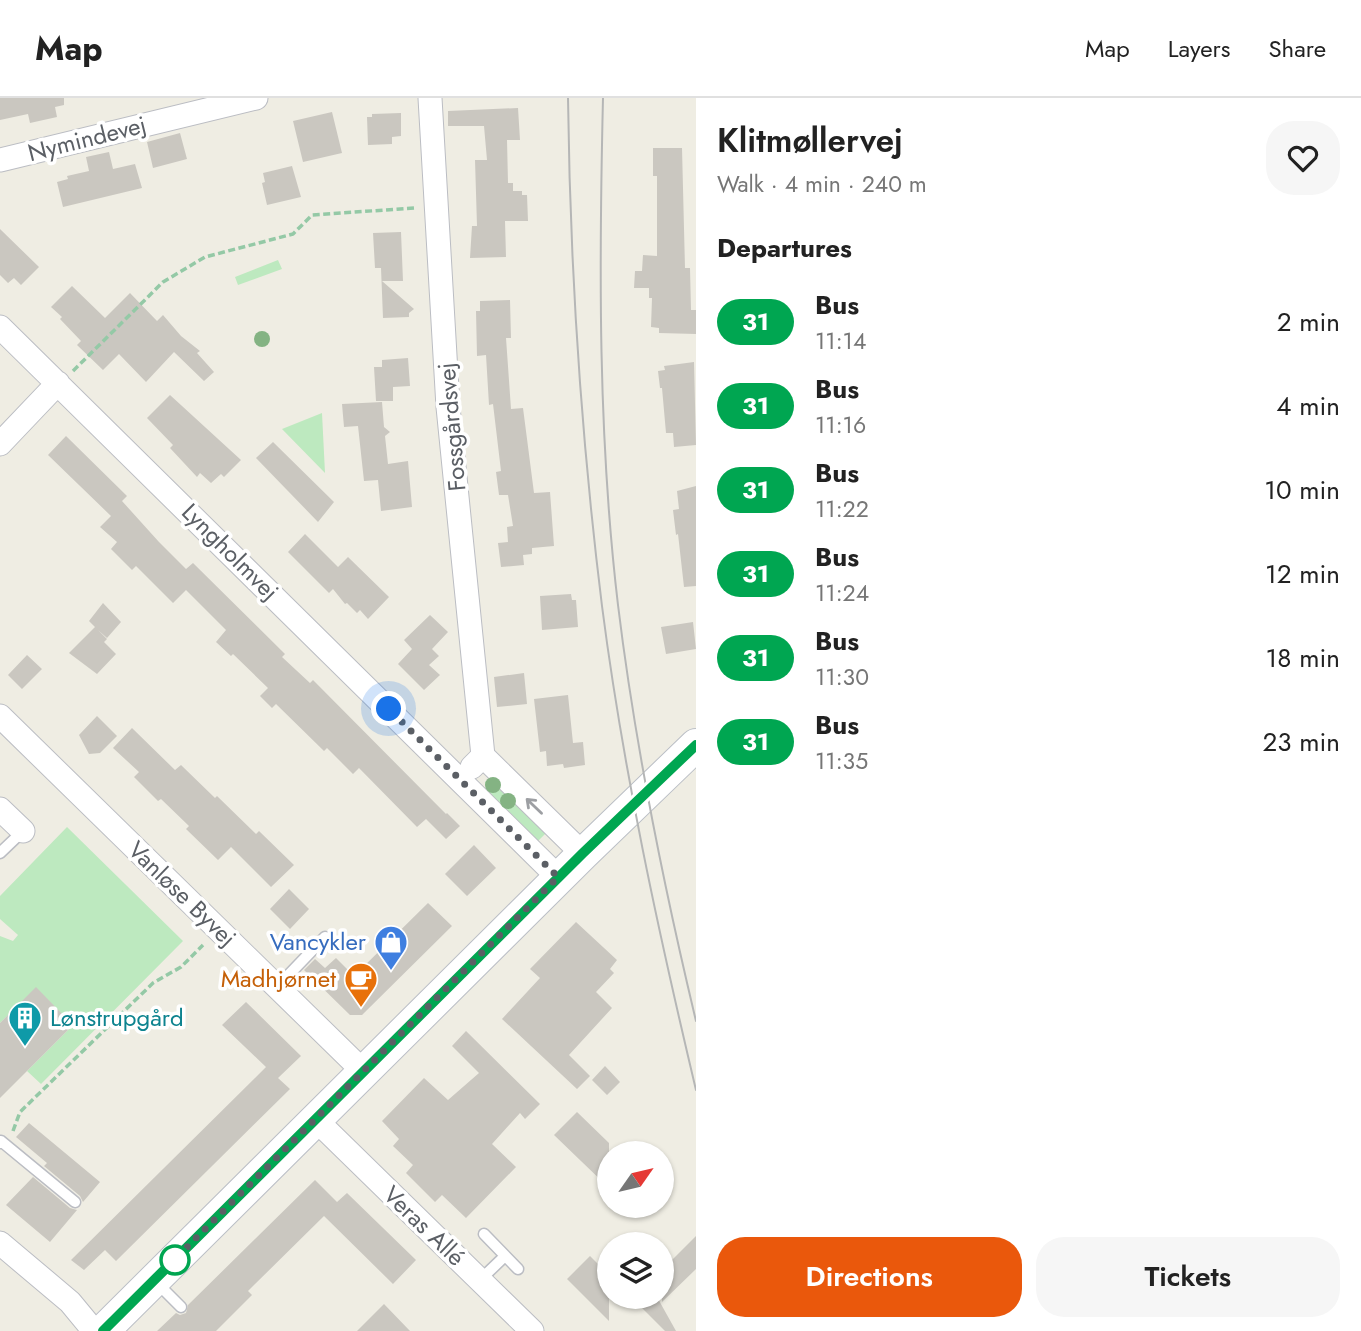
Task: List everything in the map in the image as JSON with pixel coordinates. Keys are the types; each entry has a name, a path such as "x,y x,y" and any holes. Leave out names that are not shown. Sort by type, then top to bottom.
{"street":[{"name":"Nymindevej","path":"0,160 256,98"},
{"name":"Fossgårdsvej","path":"430,98 448,407 483,756"},
{"name":"Lyngholmvej","path":"0,327 558,877"},
{"path":"0,444 58,383"},
{"name":"Vanløse Byvej","path":"0,716 364,1072"},
{"path":"103,1331 558,877 696,744"},
{"path":"459,779 483,756 583,853"},
{"path":"0,808 23,831"},
{"name":"Veras Allé","path":"316,1120 533,1331"},
{"path":"0,1243 70,1302 94,1331"}],"lane":[{"path":"0,853 23,831"},
{"path":"277,987 325,937"},
{"path":"4,1144 75,1202"},
{"path":"484,1234 518,1269"},
{"path":"480,1280 505,1256"},
{"path":"154,1280 181,1307"}],"path":[{"path":"58,383 82,363 163,282 205,257 293,234 312,215 437,206"},
{"path":"4,1144 20,1112 153,984 181,967 219,930"}],"green space":[{"path":"278,260 282,269 238,285 235,277"},
{"path":"322,413 325,473 282,429"},
{"path":"493,777 549,830 538,841 488,792 485,782"},
{"path":"67,827 183,941 41,1084 27,1071 73,1025 36,988 0,1023 0,936 13,941 18,935 0,919 0,896"}],"building":[{"path":"0,98 64,98 64,105 55,107 57,117 30,123 28,114 0,120"},
{"path":"518,108 520,140 507,140 508,183 513,183 513,191 522,191 522,195 527,195 528,221 505,221 506,257 470,258 472,226 477,226 475,160 487,160 484,126 448,126 448,111"},
{"path":"332,112 342,153 303,162 293,121"},
{"path":"401,113 401,136 392,137 392,144 368,145 367,117 372,117 372,114"},
{"path":"180,133 187,159 153,168 147,142"},
{"path":"653,148 682,148 685,268 690,268 691,310 696,310 696,334 659,333 659,328 651,327 652,298 649,298 649,288 634,288 635,271 642,271 643,255 657,256 657,176 653,176"},
{"path":"109,152 113,169 135,164 142,188 63,207 57,182 68,179 67,176 89,171 86,157"},
{"path":"292,166 301,197 267,205 262,183 265,182 263,173"},
{"path":"0,229 39,267 21,285 14,278 8,283 0,275"},
{"path":"401,232 403,281 382,281 414,309 409,313 409,317 383,318 381,268 375,268 373,233"},
{"path":"72,286 105,318 130,293 157,321 163,315 181,336 200,351 197,353 214,372 204,381 174,352 146,382 119,354 103,370 77,345 81,341 51,307"},
{"path":"510,300 511,338 506,338 511,409 523,408 534,493 550,492 554,546 532,548 532,554 523,555 524,565 501,567 498,543 508,542 507,527 513,526 508,495 499,495 496,472 501,471 493,404 489,405 486,355 477,356 476,311 480,311 480,301"},
{"path":"408,358 410,386 393,387 393,401 376,401 374,367 382,367 382,360"},
{"path":"694,362 696,445 674,447 673,433 666,433 658,371 665,370 664,366"},
{"path":"170,395 241,460 224,477 221,474 211,483 200,473 197,477 170,448 173,445 147,418"},
{"path":"382,402 384,427 390,432 385,436 388,464 408,461 412,507 381,511 378,480 364,481 358,426 344,427 342,404"},
{"path":"66,436 127,496 122,501 186,569 193,563 285,654 282,657 310,683 313,680 460,826 446,839 426,819 417,827 359,768 353,774 327,748 324,751 276,704 272,708 260,696 268,688 233,654 231,656 216,642 226,630 186,590 173,603 136,566 132,570 111,549 117,542 100,527 111,516 48,455"},
{"path":"273,442 334,502 318,522 256,458"},
{"path":"696,486 696,586 684,587 673,510 679,509 677,491"},
{"path":"305,534 338,567 348,557 389,597 368,619 360,610 357,613 345,604 333,589 329,593 288,552"},
{"path":"571,594 572,600 576,600 578,627 542,630 540,596"},
{"path":"103,603 121,622 107,638 98,630 107,639 104,642 116,654 97,674 69,653 95,627 89,621"},
{"path":"430,615 448,632 432,649 439,656 429,665 440,675 424,690 398,664 412,649 404,640"},
{"path":"693,622 696,649 666,654 661,627"},
{"path":"27,655 42,669 22,689 8,675"},
{"path":"524,673 527,704 497,707 494,677"},
{"path":"568,695 573,743 583,742 585,765 564,768 563,764 547,766 546,751 540,752 534,699"},
{"path":"97,716 117,736 100,753 89,754 79,735"},
{"path":"132,728 175,770 181,765 256,834 259,831 294,865 271,887 231,847 218,860 186,829 189,826 134,777 139,772 113,748"},
{"path":"474,845 496,868 467,896 445,874"},
{"path":"289,889 309,909 290,929 270,909"},
{"path":"428,903 452,926 362,1015 350,1015 304,970 315,959 325,968 336,958 354,976"},
{"path":"576,922 617,960 610,969 614,973 596,992 612,1008 569,1055 590,1076 577,1089 502,1019 540,978 530,969"},
{"name":"Lønstrupgård","path":"36,987 73,1025 0,1098 0,1023"},
{"path":"246,1002 301,1056 278,1078 290,1089 116,1261 105,1250 84,1270 71,1260 266,1067 222,1025"},
{"path":"466,1031 540,1104 525,1119 520,1113 492,1144 516,1167 466,1218 442,1195 435,1202 406,1173 413,1165 393,1146 399,1139 382,1121 424,1078 448,1100 479,1073 452,1046"},
{"path":"605,1066 620,1082 607,1095 592,1080"},
{"path":"577,1112 607,1141 597,1141 597,1176 554,1135"},
{"path":"29,1123 100,1182 83,1202 80,1196 44,1166 47,1163 16,1137"},
{"path":"33,1177 70,1208 77,1210 50,1242 6,1205"},
{"path":"315,1180 337,1202 347,1193 416,1260 393,1284 324,1216 248,1291 252,1295 216,1331 157,1331 176,1313 186,1313 188,1305"},
{"path":"696,1236 696,1269 674,1290 674,1258"},
{"path":"590,1256 597,1263 597,1309 567,1279"},
{"path":"384,1304 410,1331 357,1331"},
{"path":"597,1309 609,1309 609,1321"},
{"path":"643,1309 664,1309 676,1331 665,1331"}],"tram line":[{"path":"568,98 578,352 602,606 620,728 643,849 696,1090"},
{"path":"603,98 603,415 611,542 641,762 696,1021"}],"bus line":[{"name":"31","path":"103,1331 583,853 696,745"}],"place":[{"name":"Vancykler","path":"391,972"},
{"name":"Madhjørnet","path":"361,1009"},
{"name":"Lønstrupgård","path":"25,1048"}],"route":[{"path":"175,1260 172,1262 558,877 389,709"}]}
